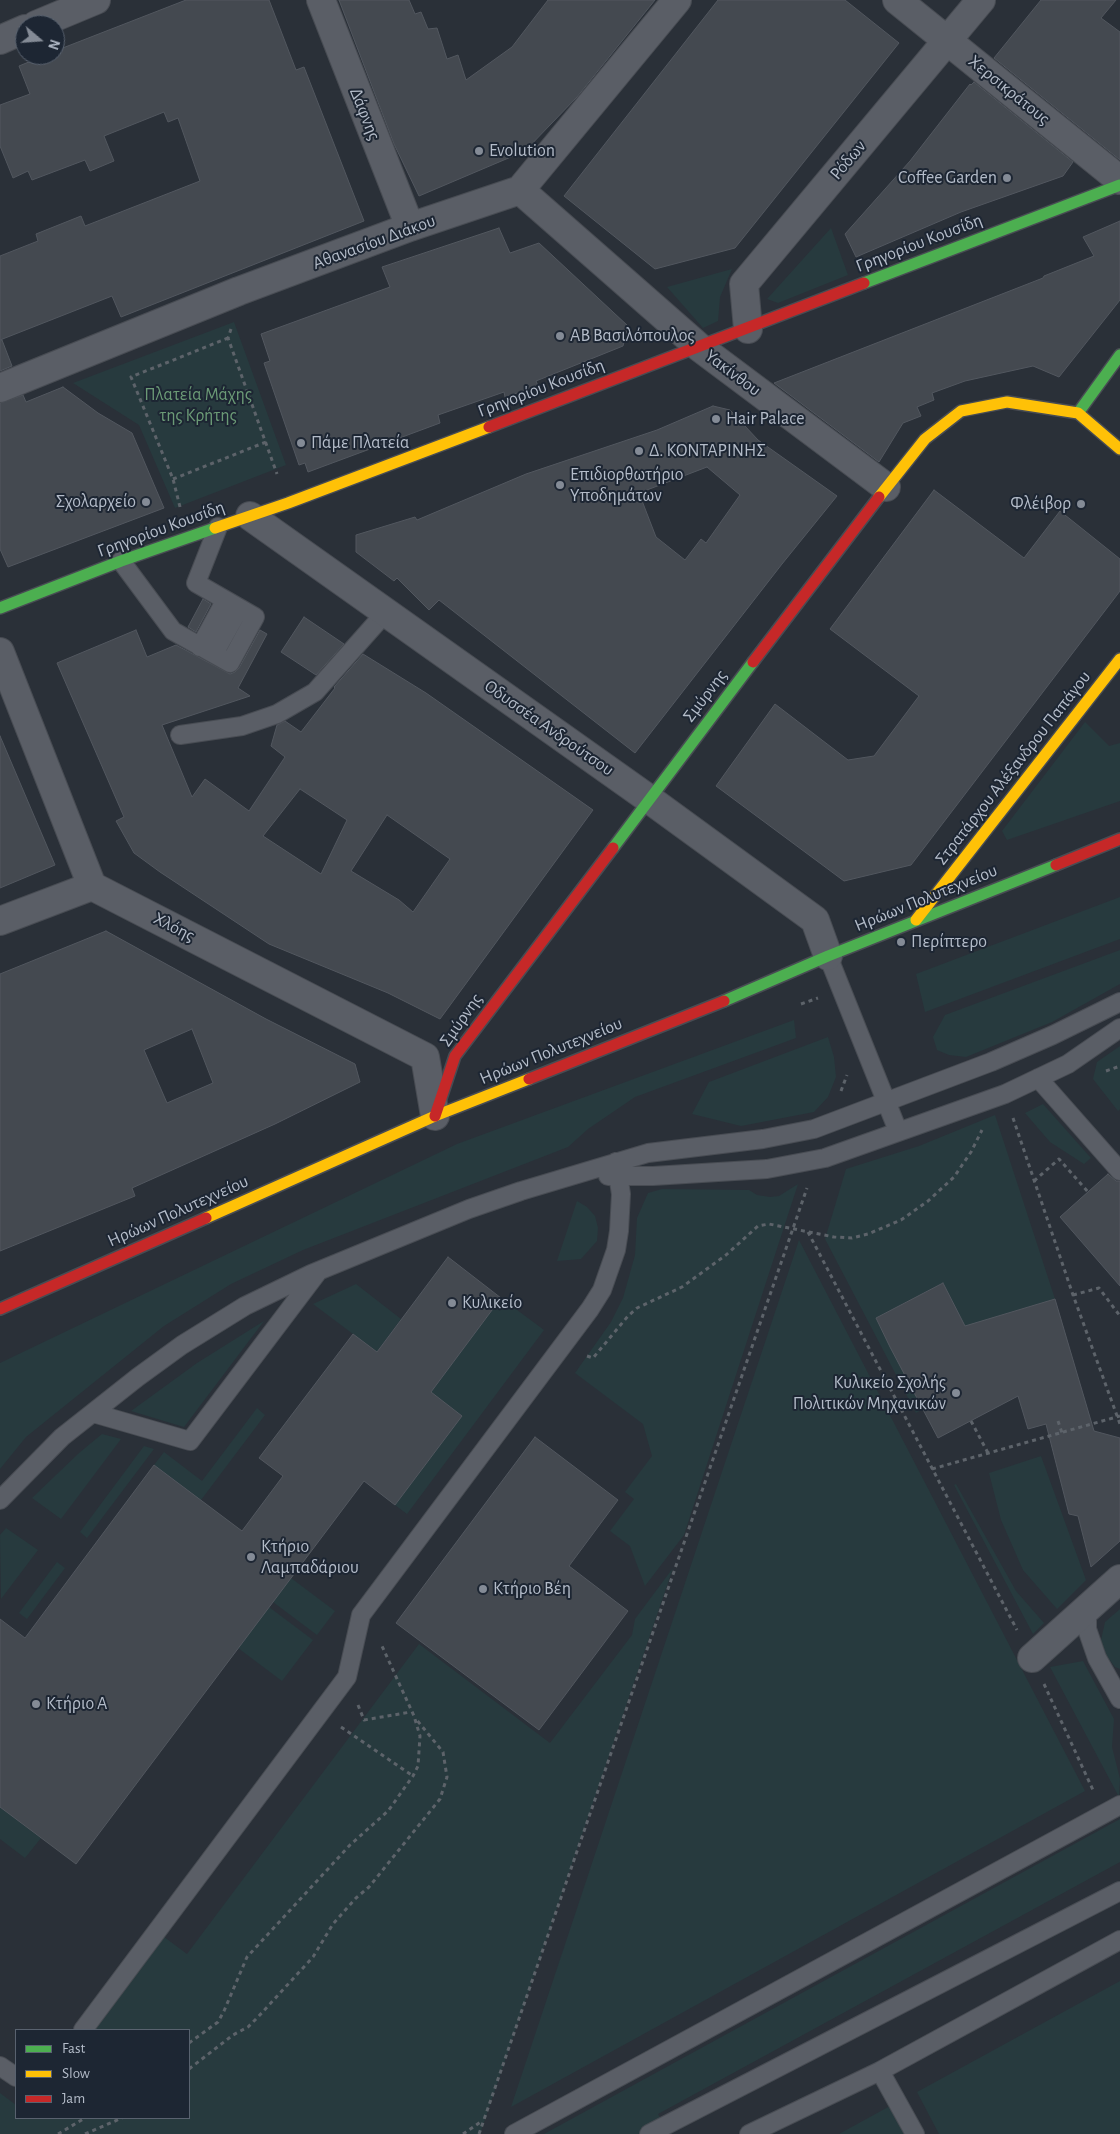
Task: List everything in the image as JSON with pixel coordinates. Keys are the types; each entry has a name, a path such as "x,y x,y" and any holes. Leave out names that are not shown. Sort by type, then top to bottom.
{"street":[{"path":"60,15 96,0"},
{"name":"Δάφνης","path":"320,0 410,227"},
{"path":"520,190 677,0"},
{"name":"Χερσικράτους","path":"897,0 1120,180"},
{"name":"Ρόδων","path":"748,329 744,284 981,0"},
{"path":"0,40 15,33"},
{"name":"Γρηγορίου Κουσίδη","path":"0,608 121,561 288,502 748,329 971,241 1120,185"},
{"name":"Αθανασίου Διάκου","path":"0,388 239,291 410,227 520,190"},
{"name":"Υακίνθου","path":"520,190 699,347 886,487"},
{"path":"1120,356 1078,412 1112,436 1120,449"},
{"name":"Σμύρνης","path":"435,1116 454,1056 886,487 925,439 961,411 1007,402 1078,412"},
{"name":"Οδυσσέα Ανδρούτσου","path":"250,516 649,799 815,920 828,956"},
{"path":"0,652 92,886 0,921"},
{"name":"Στρατάρχου Αλέξανδρου Παπάγου","path":"915,921 1120,659"},
{"name":"Ηρώων Πολυτεχνείου","path":"0,1309 435,1116 711,1007 828,956 1120,839"},
{"name":"Χλόης","path":"92,886 424,1057 435,1116"},
{"path":"1032,1658 1120,1579"}],"lane":[{"path":"121,561 173,631 230,663 255,617 196,583 218,527"},
{"path":"207,650 232,605"},
{"path":"180,735 242,726 284,710 315,692 386,612"},
{"path":"828,956 898,1131"},
{"path":"618,1169 648,1153 763,1139 814,1129 991,1062 1053,1035 1120,1002"},
{"path":"0,1500 62,1437 138,1376 182,1344 246,1306 318,1271 469,1209 570,1176 618,1169 727,1172 767,1169 824,1158 1004,1094 1068,1064 1120,1028"},
{"path":"1038,1078 1120,1172"},
{"path":"84,2029 347,1677 361,1615 584,1317 602,1290 616,1250 619,1230 621,1194 618,1169"},
{"path":"93,1413 190,1441 318,1271"},
{"path":"1087,1609 1087,1629 1097,1658 1120,1700"},
{"path":"514,2134 1120,1805"},
{"path":"649,2134 1120,1891"},
{"path":"749,2134 880,2070 1120,1940"},
{"path":"0,2066 15,2076"},
{"path":"880,2070 915,2134"}],"path":[{"path":"239,291 228,338 288,502"},
{"path":"188,538 173,479 131,377 228,338"},
{"path":"173,479 266,442"},
{"path":"796,1006 823,996"},
{"path":"1105,1071 1120,1066"},
{"path":"838,1099 847,1073"},
{"path":"579,1353 593,1358 637,1308 682,1287 726,1255 758,1226 769,1224 834,1237 852,1238 868,1234 901,1220 954,1177 971,1152 980,1132 985,1128"},
{"path":"1023,1147 1073,1295 1119,1416 1120,1424"},
{"path":"1034,1181 1059,1159 1088,1192"},
{"path":"479,2134 794,1229 809,1182 805,1162"},
{"path":"808,1232 1032,1658 1104,1812"},
{"path":"1073,1295 1099,1288 1120,1316"},
{"path":"932,1469 1119,1416"},
{"path":"1058,1420 1062,1432"},
{"path":"971,1421 988,1453"},
{"path":"190,2068 233,2035 248,2027 258,2017 313,1957 333,1924 368,1887 440,1799 447,1777 443,1752 411,1712 380,1642"},
{"path":"347,1677 364,1720 411,1712"},
{"path":"319,1714 374,1748 413,1776"},
{"path":"190,2042 218,2022 247,1957 350,1845 388,1811 413,1776 418,1766 420,1736 414,1716"},
{"path":"58,2134 83,2119"},
{"path":"84,2134 120,2119"},
{"path":"463,2134 483,2121"}],"green space":[{"path":"831,228 848,275 778,303 767,299"},
{"path":"732,269 720,297 718,321 703,328 667,287"},
{"name":"Πλατεία Μάχης της Κρήτης","path":"234,322 286,465 175,508 139,425 73,383"},
{"path":"1085,722 1109,746 1120,743 1120,801 1007,840 1002,831"},
{"path":"1120,897 1120,939 925,1012 916,974"},
{"path":"1120,950 1120,984 1052,1022 966,1057 949,1055 937,1050 933,1037 945,1015"},
{"path":"794,1020 796,1038 635,1097 588,1129 568,1147 303,1250 231,1284 164,1326 26,1437 0,1469 0,1363 457,1144"},
{"path":"828,1037 834,1057 836,1077 828,1097 814,1112 741,1126 692,1114 709,1082"},
{"path":"1120,1046 1120,1109 1118,1111 1093,1079 1097,1062"},
{"path":"1043,1104 1091,1158 1084,1164 1050,1142 1025,1113"},
{"path":"995,1115 1055,1299 995,1317 1009,1366 975,1348 943,1283 876,1318 923,1409 916,1413 825,1239 846,1169 919,1146"},
{"path":"798,1184 684,1535 645,1586 630,1546 610,1531 634,1499 625,1492 652,1456 643,1424 575,1373 611,1322 623,1298 635,1255 637,1218 648,1193 662,1189 749,1190 757,1195 770,1197 779,1196"},
{"path":"577,1201 587,1207 595,1216 598,1228 597,1241 581,1259 557,1261"},
{"path":"799,1240 1085,1791 511,2107"},
{"path":"356,1284 401,1319 377,1352 313,1304"},
{"path":"501,1298 544,1330 407,1514 395,1505 462,1416 431,1392"},
{"path":"264,1321 184,1427 131,1411 197,1363"},
{"path":"257,1408 265,1415 201,1500 154,1465 164,1452 202,1481"},
{"path":"102,1434 121,1439 61,1519 32,1498 79,1453"},
{"path":"144,1446 154,1449 87,1538 80,1532"},
{"path":"1041,1456 1086,1580 1057,1609 1023,1570 1001,1520 989,1473"},
{"path":"956,1484 1016,1591 1044,1623 1033,1634 954,1485"},
{"path":"6,1528 38,1550 1,1599 0,1535"},
{"path":"57,1562 65,1568 27,1619 19,1613"},
{"path":"673,1568 480,2134 0,2134 0,2093 15,2104 15,2119 190,2119 190,2029 83,2029 156,1931 187,1954 419,1644 550,1743 632,1635 635,1619"},
{"path":"291,1578 335,1611 317,1635 273,1602"},
{"path":"269,1607 313,1640 282,1681 238,1648"},
{"path":"1120,1609 1120,1669 1115,1667 1106,1655 1101,1640 1105,1622"},
{"path":"1083,1661 1114,1719 1112,1747 1120,1779 1119,1797 1050,1667"},
{"path":"0,1800 22,1824 41,1838 25,1858 0,1839"},
{"path":"1120,1819 1120,1862 658,2114 664,2124 647,2134 544,2134"},
{"path":"1120,1981 1120,2134 939,2134 917,2092"},
{"path":"890,2106 904,2134 839,2134"}],"building":[{"path":"186,0 269,0 296,70 304,67 364,221 121,317 112,296 0,340 0,256 38,241 36,234 81,216 85,226 200,181 178,118 168,122 164,112 104,136 114,161 90,171 85,160 32,180 28,171 13,178 0,146 0,105 30,94 19,66 65,65 65,47"},
{"path":"339,0 409,0 415,14 421,12 428,29 437,28 447,59 458,55 466,80 512,47 548,0 655,0 577,97 525,151 419,196 394,144"},
{"path":"718,0 845,0 899,43 735,248 655,269 564,196"},
{"path":"1041,0 1116,0 1101,18 1120,32 1120,160 994,58"},
{"path":"974,82 1073,162 1063,176 961,212 856,257 845,234 910,161 970,84"},
{"path":"1120,221 1120,300 1059,377 1033,366 965,381 932,393 934,400 917,407 921,416 903,423 879,462 774,383 1043,278 1094,256 1083,237"},
{"path":"499,228 510,253 539,243 628,326 623,346 536,381 538,386 505,397 504,392 438,415 440,423 308,472 305,463 299,465 264,363 270,361 261,334 390,287 382,267"},
{"path":"2,340 12,366 0,371 0,341"},
{"path":"63,387 98,413 132,433 164,508 8,567 0,549 0,403 23,395 26,402"},
{"path":"713,406 730,410 758,440 837,496 635,753 439,600 429,610 397,578 394,581 356,552 356,535 415,517 417,520 526,474 657,430","holes":["707,467 740,495 706,543 701,539 685,560 656,537 639,493"]},
{"path":"934,490 1024,558 1060,511 1120,559 1120,591 911,865 844,881 716,786 775,704 848,760 874,756 919,696 830,629"},
{"path":"203,599 211,604 196,632 188,627"},
{"path":"304,617 344,644 316,675 281,652"},
{"path":"136,630 147,657 176,645 230,674 239,668 260,630 267,634 238,688 250,696 162,725 192,797 205,779 249,811 285,757 271,746 277,725 285,721 301,732 334,687 363,654 426,693 593,810 440,1019 388,993 269,944 134,853 116,821 124,817 57,663","holes":["300,789 347,820 321,874 263,836","387,815 450,859 413,912 399,900 351,871"]},
{"path":"0,736 55,865 0,888"},
{"path":"106,931 266,1019 355,1064 360,1082 275,1124 132,1188 135,1196 0,1251 0,974","holes":["192,1029 213,1083 167,1103 144,1050"]},
{"path":"1108,1174 1116,1181 1120,1181 1120,1286 1060,1217"},
{"name":"Κτήριο Λαμπαδάριου","path":"448,1257 501,1298 431,1392 462,1416 395,1505 364,1481 76,1864 0,1807 0,1619 25,1638 154,1465 242,1531 283,1476 259,1458 353,1334 377,1352"},
{"path":"943,1283 965,1326 1055,1299 1094,1431 1120,1438 1120,1541 1091,1567 1078,1516 1069,1514 1046,1424 1028,1429 1018,1396 938,1438 890,1347 876,1318"},
{"name":"Κτήριο Βέη","path":"535,1437 618,1500 569,1566 628,1611 539,1730 396,1623"}],"traffic: fast":[{"path":"864,283 1120,185"},
{"path":"1078,413 1120,355"},
{"path":"0,608 121,561 215,528"},
{"path":"613,848 753,662"},
{"path":"724,1001 828,956 1056,865"}],"traffic: slow":[{"path":"879,497 925,439 961,411 1007,402 1078,413 1120,449"},
{"path":"215,528 288,503 489,427"},
{"path":"916,920 1120,659"},
{"path":"206,1218 435,1116 529,1079"}],"traffic: jam":[{"path":"489,427 864,283"},
{"path":"753,662 879,497"},
{"path":"1056,865 1120,839"},
{"path":"435,1116 455,1056 613,848"},
{"path":"529,1079 724,1001"},
{"path":"0,1309 206,1218"}],"place":[{"name":"Evolution","path":"479,151"},
{"name":"Coffee Garden","path":"1007,178"},
{"name":"AB Βασιλόπουλος","path":"560,336"},
{"name":"Hair Palace","path":"716,419"},
{"name":"Πάμε Πλατεία","path":"301,443"},
{"name":"Δ. ΚΟΝΤΑΡΙΝΗΣ","path":"639,451"},
{"name":"Επιδιορθωτήριο Υποδημάτων","path":"560,485"},
{"name":"Σχολαρχείο","path":"146,502"},
{"name":"Φλέιβορ","path":"1081,504"},
{"name":"Περίπτερο","path":"901,942"},
{"name":"Κυλικείο","path":"452,1303"},
{"name":"Κυλικείο Σχολής Πολιτικών Μηχανικών","path":"956,1393"},
{"name":"Κτήριο Λαμπαδάριου","path":"251,1557"},
{"name":"Κτήριο Βέη","path":"483,1589"},
{"name":"Κτήριο Α","path":"36,1704"}]}
